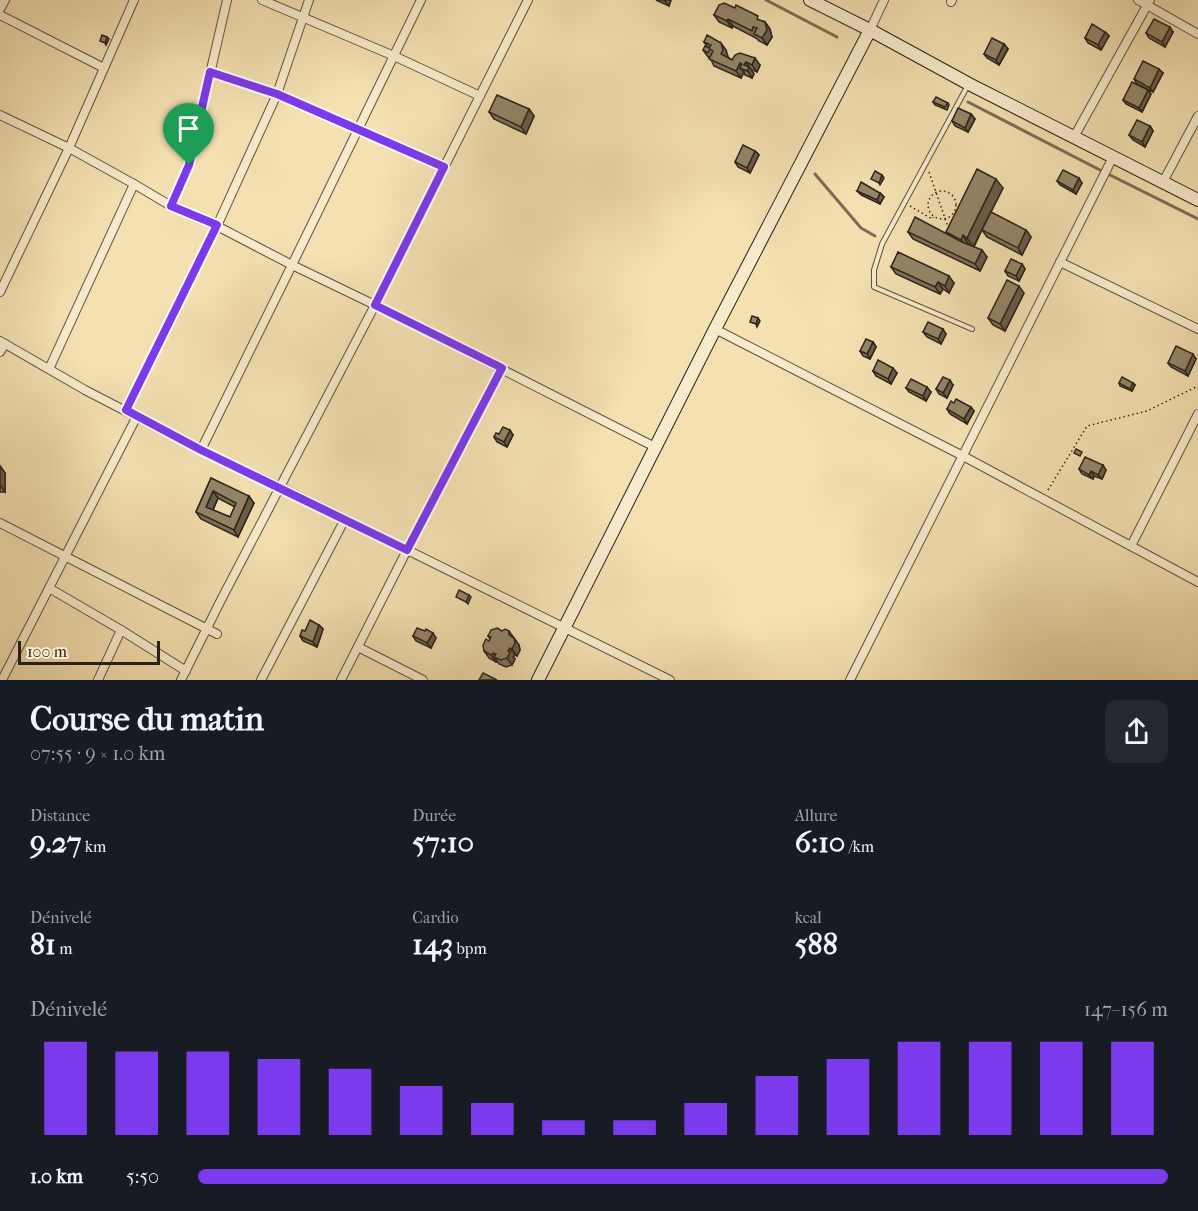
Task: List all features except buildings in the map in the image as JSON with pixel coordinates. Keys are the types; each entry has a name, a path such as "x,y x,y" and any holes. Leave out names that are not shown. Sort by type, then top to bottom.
{"street":[{"path":"0,9 4,0"},
{"path":"0,292 69,148 134,0"},
{"path":"171,206 189,165 227,0"},
{"path":"262,0 394,56 480,96"},
{"path":"126,410 217,225 277,94 309,0"},
{"path":"201,450 421,0"},
{"path":"181,680 375,305 528,0"},
{"path":"810,0 969,84 1198,200"},
{"path":"538,680 884,0"},
{"path":"1138,0 1149,3 1198,34"},
{"path":"1074,137 1149,3"},
{"path":"0,15 104,68"},
{"path":"210,72 277,94 444,167"},
{"path":"0,115 69,148 171,206 217,225 655,447"},
{"path":"1162,182 1198,116"},
{"path":"850,680 1113,157"},
{"path":"49,369 134,184"},
{"path":"1060,262 1198,329"},
{"path":"715,329 963,456 1198,582"},
{"path":"2,346 201,450 670,680"},
{"path":"341,680 502,368"},
{"path":"1131,546 1198,414"},
{"path":"2,680 137,416"},
{"path":"261,680 345,519"},
{"path":"0,523 217,634"},
{"path":"49,588 186,671"},
{"path":"98,680 121,630"},
{"path":"358,647 423,680"}],"lane":[{"path":"969,84 882,244 874,270 874,288 972,329"}],"path":[{"path":"926,163 949,228"},
{"path":"946,191 953,196 956,205 953,213 945,219 934,216 927,205 930,197 936,192 946,191"},
{"path":"904,203 932,219 934,216"},
{"path":"1043,499 1086,426 1147,411 1198,386"}],"waterway":[{"path":"766,0 837,37"},
{"path":"968,102 1100,170"},
{"path":"815,174 861,228 875,236"},
{"path":"1110,175 1198,219"}],"route":[{"path":"210,72 277,94 444,167 375,305 502,368 407,550 201,450 126,410 217,225 171,206 189,165 210,72"}]}
